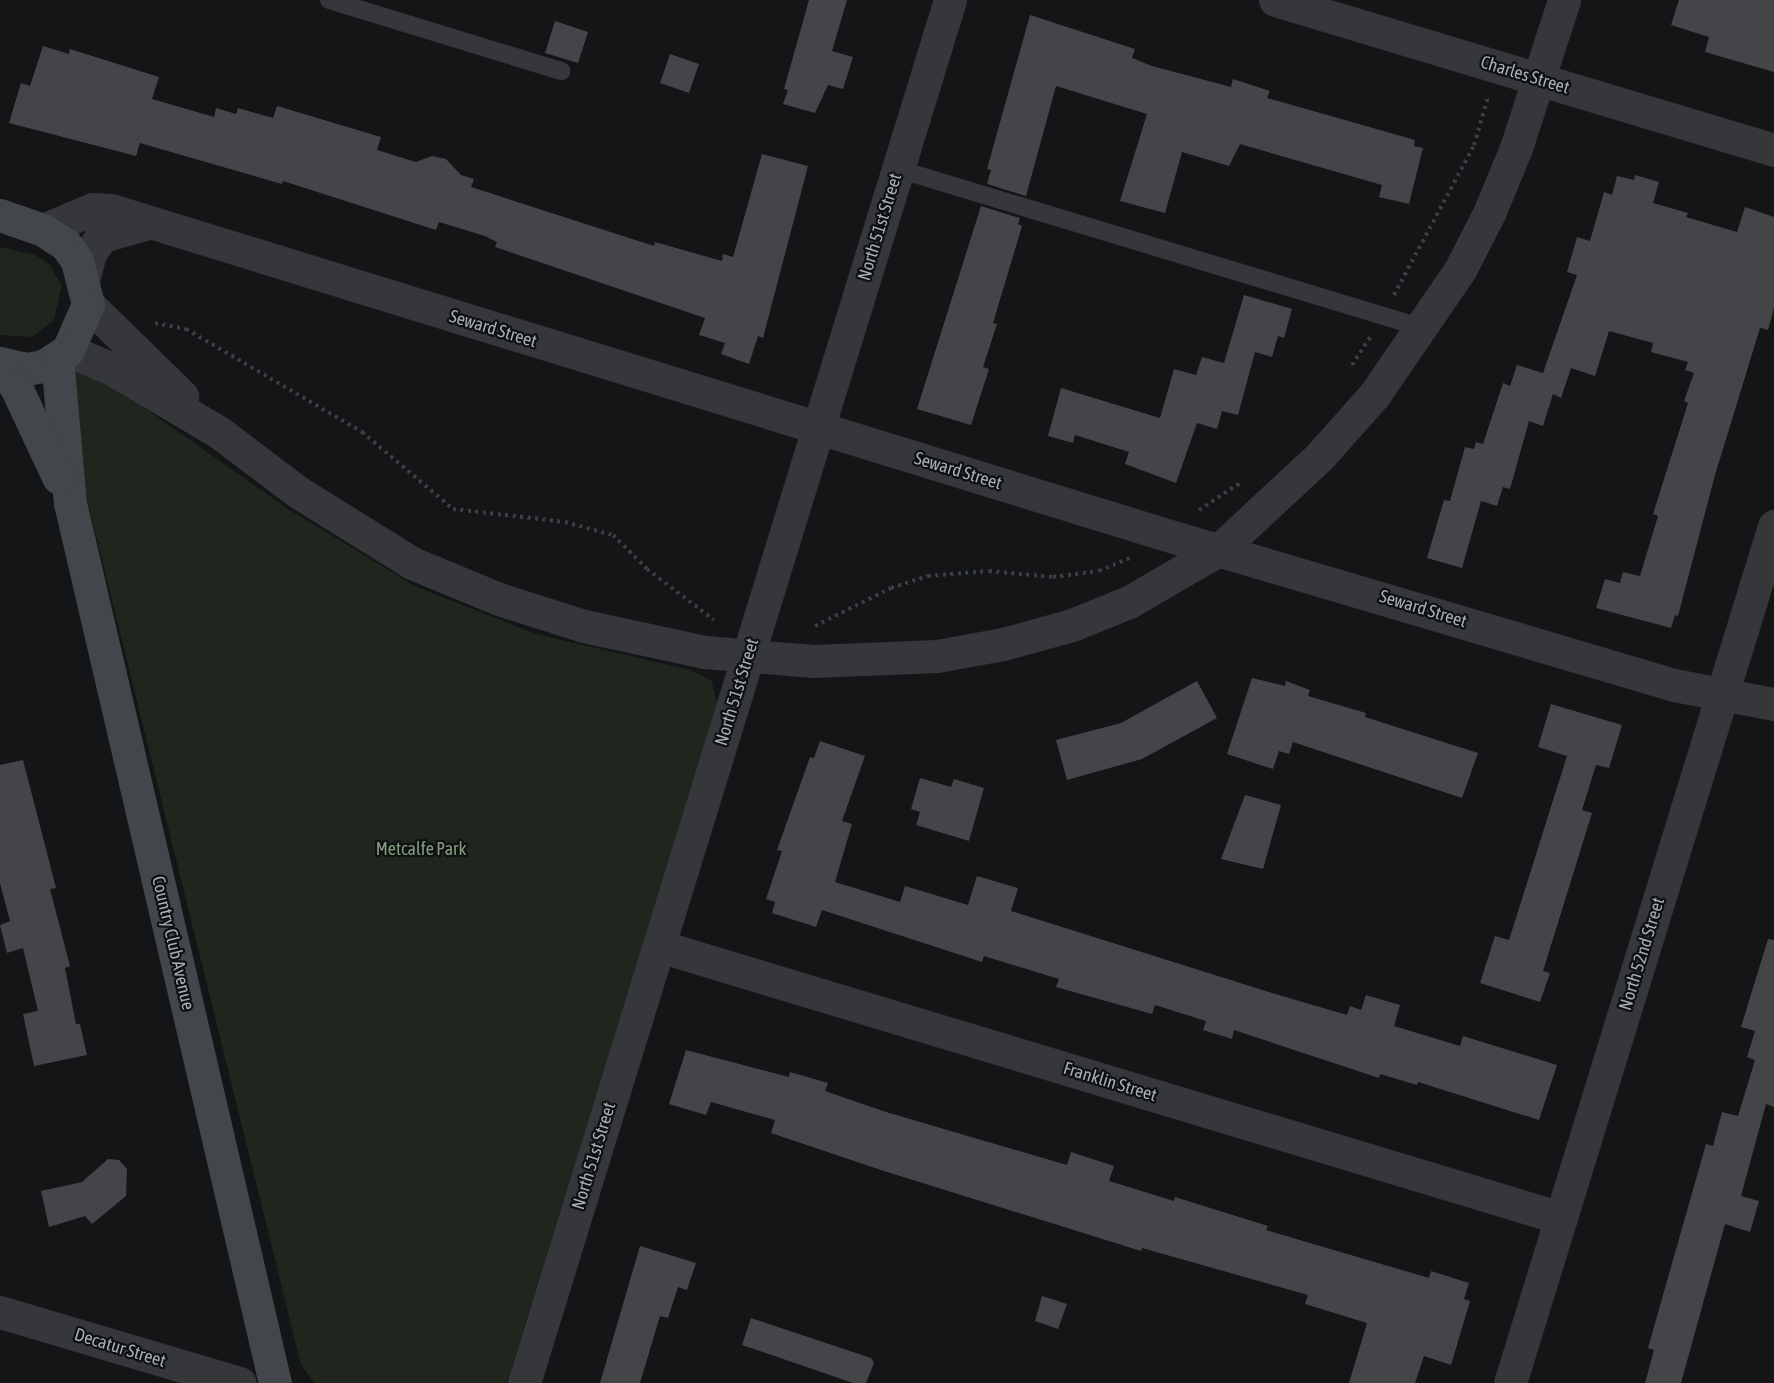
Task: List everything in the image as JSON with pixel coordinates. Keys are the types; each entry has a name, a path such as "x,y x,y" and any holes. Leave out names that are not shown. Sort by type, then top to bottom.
{"main road":[{"path":"0,215 43,230 66,245 86,292 63,354 43,366 26,369 0,363"},
{"name":"Country Club Avenue","path":"63,354 70,503 275,1383"},
{"name":"Country Club Avenue","path":"0,368 15,385 70,503"}],"street":[{"name":"North 51st Street","path":"524,1383 950,0"},
{"name":"Charles Street","path":"1275,0 1774,150"},
{"path":"63,354 114,370 220,433 367,538 447,580 584,626 704,652 753,641 814,661 882,660 1003,644 1072,625 1129,602 1220,549 1320,456 1375,394 1423,328 1460,270 1491,211 1539,79 1564,0"},
{"name":"Seward Street","path":"43,230 93,208 1167,534 1674,685 1774,704"},
{"path":"145,224 102,236 90,253 86,292 130,345 220,433"},
{"name":"North 52nd Street","path":"1510,1383 1774,526"},
{"name":"Franklin Street","path":"658,946 1561,1218"},
{"name":"Decatur Street","path":"0,1312 240,1383"}],"lane":[{"path":"329,0 561,71"},
{"path":"898,169 1423,328"}],"path":[{"path":"130,345 144,327 158,322 186,329 362,432 453,509 565,522 613,535 664,583 723,627 753,641"},
{"path":"808,627 818,626 891,588 928,576 989,572 1053,577 1099,571 1140,553 1167,534"}],"green space":[{"path":"0,247 35,255 49,264 62,285 54,320 32,337 0,335"},
{"name":"Metcalfe Park","path":"75,366 89,369 288,509 417,587 536,634 690,670 712,681 717,704 507,1383 315,1383 301,1365 67,418"}],"building":[{"path":"809,0 847,0 832,51 853,57 843,89 828,85 815,113 783,104 788,90 784,89"},
{"path":"1679,0 1774,0 1774,72 1705,52 1709,37 1671,25"},
{"path":"1030,15 1135,49 1132,58 1152,66 1231,87 1233,79 1270,91 1267,98 1415,140 1414,146 1423,148 1409,204 1379,197 1382,185 1240,144 1229,166 1182,152 1165,213 1120,201 1147,114 1056,86 1026,196 987,184 991,170 987,169"},
{"path":"555,21 588,32 578,63 545,53"},
{"path":"43,46 69,54 70,49 159,77 152,99 214,117 216,108 236,114 238,108 273,118 277,106 381,137 377,150 416,162 432,156 446,159 461,175 474,179 471,187 654,246 655,242 722,261 723,254 733,257 762,154 808,166 763,338 758,336 749,364 721,354 725,343 699,335 705,318 495,247 497,242 485,236 439,222 436,230 283,181 282,184 140,143 136,156 9,123 21,83 30,86"},
{"path":"670,54 699,64 689,93 660,83"},
{"path":"1635,175 1659,182 1653,203 1688,213 1686,217 1737,232 1745,207 1774,217 1774,308 1768,330 1760,328 1715,475 1678,616 1675,615 1671,628 1596,608 1605,579 1620,583 1623,572 1640,576 1658,516 1653,514 1688,403 1684,401 1694,373 1685,370 1688,362 1651,352 1653,343 1609,331 1595,376 1571,368 1561,398 1553,394 1543,426 1529,421 1510,489 1503,487 1497,506 1481,501 1462,568 1427,558 1444,500 1450,501 1465,447 1474,449 1476,442 1483,444 1503,383 1510,386 1517,365 1543,373 1577,275 1567,272 1577,237 1590,241 1604,192 1612,195 1617,176 1634,180"},
{"path":"981,206 1020,218 1018,224 1022,226 993,323 997,324 983,367 989,369 971,425 917,409"},
{"path":"1244,295 1292,309 1284,338 1278,336 1272,357 1255,352 1238,415 1222,411 1217,429 1197,423 1176,483 1125,464 1129,452 1075,435 1073,443 1048,436 1061,388 1160,418 1174,369 1196,375 1202,357 1224,363"},
{"path":"1252,678 1285,686 1286,681 1310,690 1308,696 1366,713 1365,717 1478,753 1462,798 1293,742 1289,754 1279,751 1273,769 1227,754"},
{"path":"1197,681 1217,718 1142,759 1067,780 1056,740 1121,723"},
{"path":"1551,704 1622,725 1609,768 1596,765 1582,810 1592,813 1543,971 1550,973 1540,1002 1480,983 1495,936 1509,940 1567,756 1538,747"},
{"path":"820,741 865,756 842,821 852,824 835,882 900,902 905,886 968,905 977,876 1018,888 1011,911 1272,993 1347,1015 1350,1006 1361,1010 1366,995 1400,1005 1394,1026 1460,1046 1463,1036 1557,1065 1539,1120 1418,1082 1417,1085 1380,1074 1379,1078 1234,1030 1232,1039 1203,1030 1206,1021 1155,1005 1152,1014 1056,987 1059,979 984,956 982,962 822,910 816,927 772,913 775,902 766,899 782,851 777,850 810,757 814,758"},
{"path":"23,760 56,888 50,889 70,966 65,968 76,1024 80,1024 87,1055 34,1066 23,1014 38,1011 23,948 7,953 0,925 10,921 0,883 0,765"},
{"path":"920,778 951,787 954,779 984,788 969,841 916,825 920,812 911,809"},
{"path":"1245,795 1281,805 1263,869 1221,859"},
{"path":"1768,939 1774,940 1774,1107 1766,1104 1741,1196 1759,1201 1750,1232 1725,1224 1681,1383 1645,1383 1654,1350 1648,1348 1706,1144 1713,1146 1722,1112 1738,1116 1755,1060 1747,1057 1755,1031 1741,1027"},
{"path":"686,1050 789,1077 790,1072 828,1083 825,1091 886,1112 1067,1165 1071,1152 1114,1166 1109,1181 1174,1201 1175,1197 1268,1226 1266,1230 1429,1278 1431,1271 1469,1283 1464,1299 1470,1301 1451,1365 1424,1356 1415,1383 1349,1383 1367,1323 1305,1304 1308,1295 1142,1248 1141,1251 884,1171 771,1133 775,1120 711,1102 706,1115 669,1104"},
{"path":"108,1159 119,1160 127,1169 126,1196 92,1224 85,1216 49,1227 41,1191 82,1182"},
{"path":"640,1246 696,1263 687,1290 678,1287 668,1318 660,1316 640,1383 600,1383"},
{"path":"1042,1296 1067,1304 1058,1329 1035,1321"},
{"path":"751,1318 871,1358 874,1363 866,1383 853,1383 742,1345"}]}
